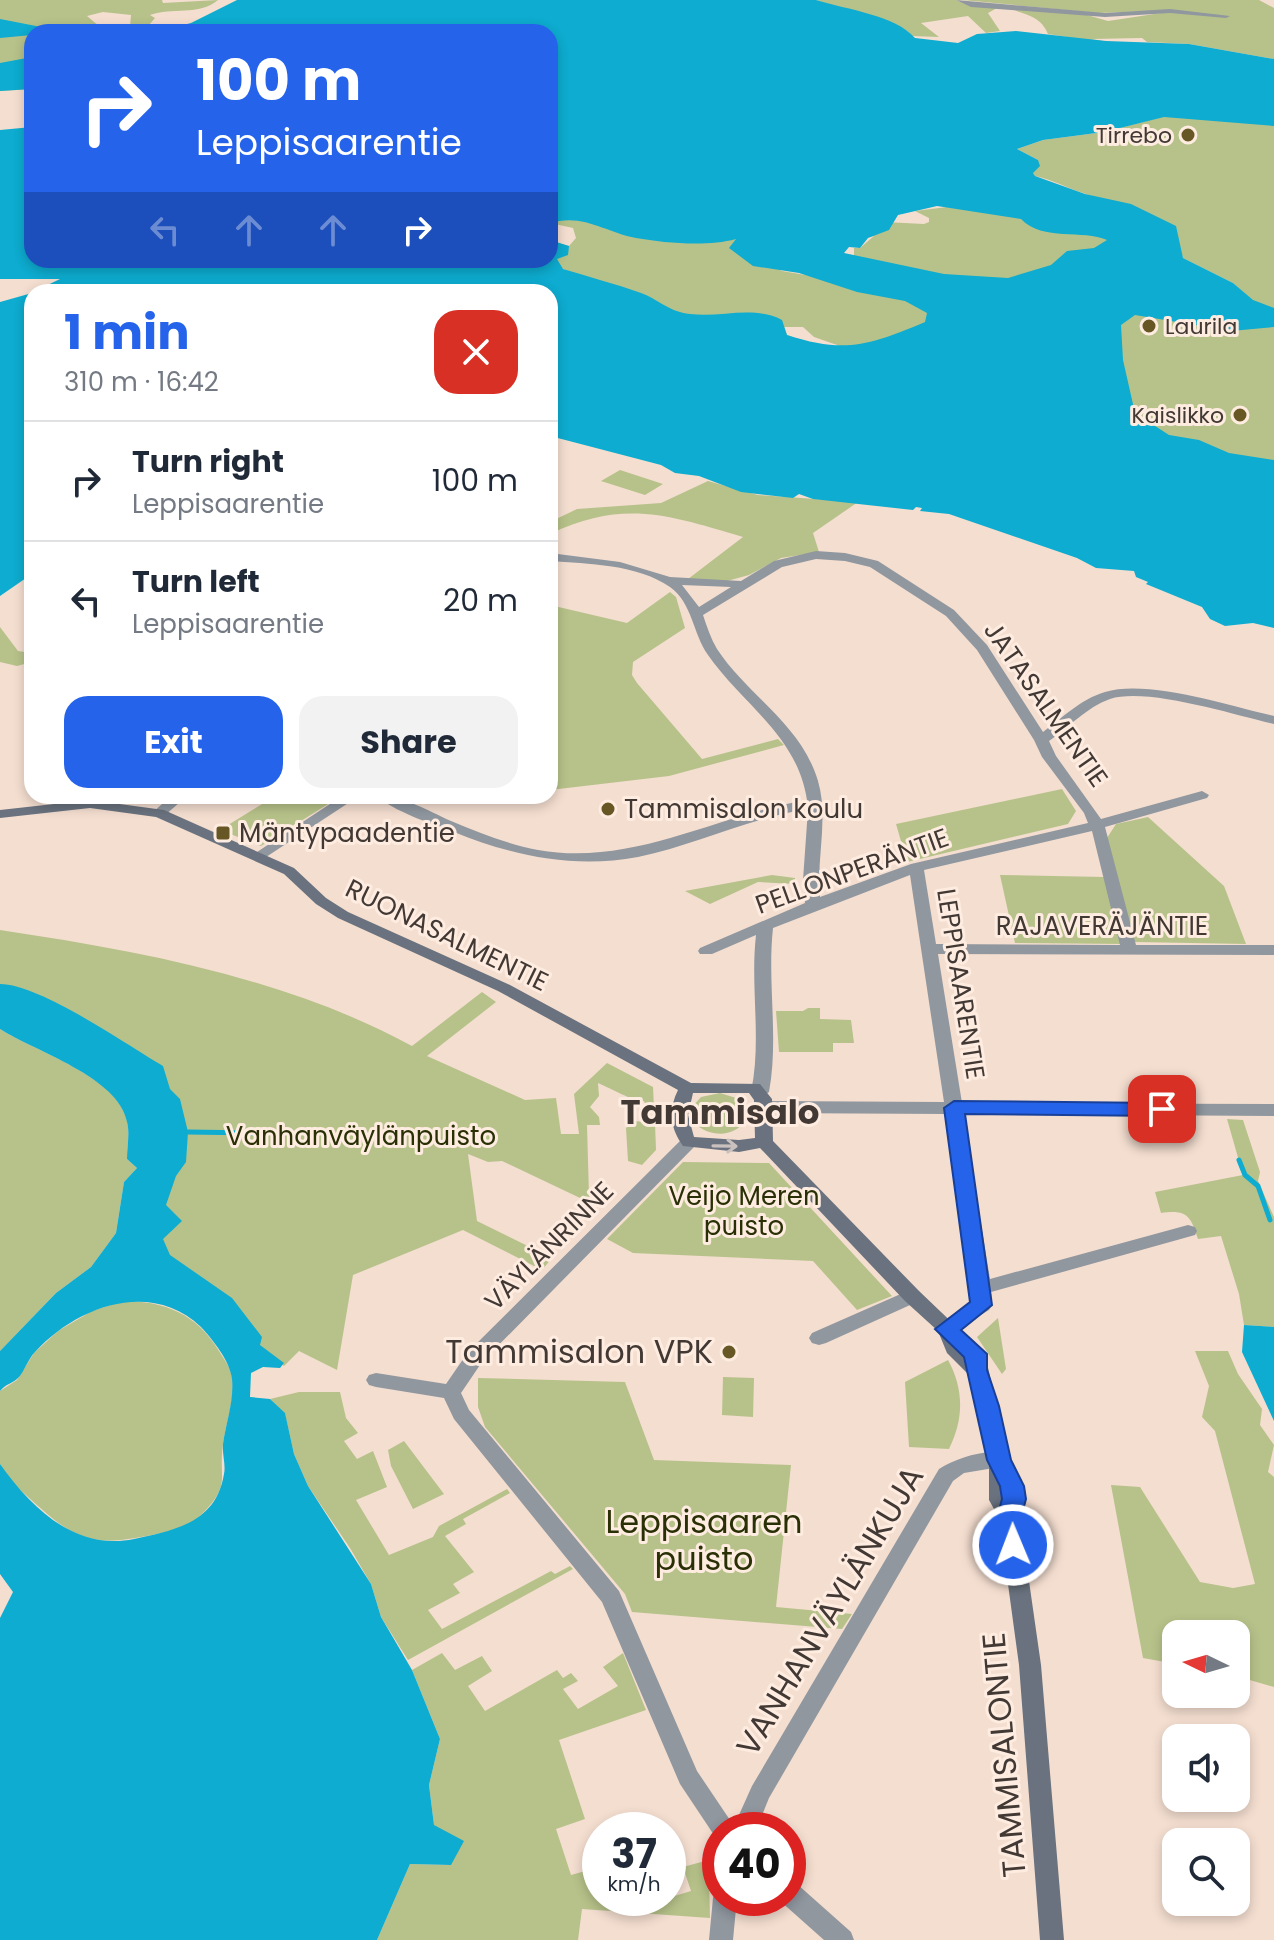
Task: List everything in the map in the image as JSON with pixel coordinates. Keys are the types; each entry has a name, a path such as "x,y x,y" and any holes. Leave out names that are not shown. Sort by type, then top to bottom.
{"street":[{"path":"960,0 971,5 1105,15 1176,11 1226,16"},
{"name":"JATASALMENTIE","path":"694,615 786,561 816,555 855,558 886,571 960,623 1005,681 1049,757 1098,825"},
{"path":"558,558 615,566 669,581 744,584"},
{"path":"669,581 683,591 703,640 800,752 812,777 815,803 810,889 813,905"},
{"path":"1041,740 1100,699 1121,692 1151,694 1274,720"},
{"name":"PELLONPERÄNTIE","path":"706,951 813,905 916,867 1098,825 1202,795"},
{"path":"402,804 502,848 571,859 639,852 783,807 815,803"},
{"name":"RUONASALMENTIE","path":"0,814 90,804 159,813 294,874 321,901 343,915 504,988 688,1088"},
{"path":"159,813 170,804"},
{"path":"258,856 339,804"},
{"path":"1098,825 1129,950"},
{"name":"LEPPISAARENTIE","path":"916,867 982,1288"},
{"path":"762,1100 754,1088 688,1088 681,1102 681,1126 689,1142 739,1146 764,1142 762,1100 765,1072 759,960 765,928"},
{"name":"RAJAVERÄJÄNTIE","path":"929,949 1274,950"},
{"path":"762,1100 954,1108 1274,1110"},
{"name":"VÄYLÄNRINNE","path":"451,1392 475,1357 689,1142"},
{"name":"TAMMISALONTIE","path":"764,1142 946,1329 954,1348 976,1370 988,1406 999,1460 999,1500 1009,1518 1030,1665 1052,1940"},
{"path":"946,1329 982,1305 982,1288 1188,1231"},
{"path":"819,1338 912,1296"},
{"path":"376,1380 451,1392 461,1414 611,1597 688,1777 712,1812"},
{"name":"VANHANVÄYLÄNKUJA","path":"752,1812 946,1475 959,1466 999,1460"},
{"path":"806,1908 842,1940"},
{"path":"721,1940 723,1916"}],"green space":[{"path":"0,0 162,0 163,3 218,0 194,10 150,15 155,18 150,24 130,24 131,15 103,12 87,16 96,24 24,24 24,90 0,91"},
{"path":"816,0 956,0 970,6 997,8 988,13 1000,31 986,33 968,16 921,23 939,37 912,36 907,31"},
{"path":"963,0 1259,0 1274,8 1274,59 1189,44 1147,42 1142,38 1091,39 1109,42 1105,43 1048,34 1037,20 1009,8 1087,15 1108,21 1181,10 1097,13"},
{"path":"1155,115 1274,122 1274,467 1257,468 903,346 840,346 814,337 803,327 784,327 787,335 795,338 673,314 558,266 558,243 569,246 576,238 573,228 558,225 558,205 924,224 929,222 929,218 915,211 947,207 1054,221 1169,255 1252,300 1233,283 1183,258 1176,241 1155,218 1035,176 1033,173 1038,160 1017,149 1043,140 1104,132 1158,118","holes":["874,236 860,248 854,248 854,255 811,276 782,271 756,258"]},
{"path":"620,470 663,484 645,495 601,481"},
{"path":"708,481 758,495 858,502 813,533 819,552 781,558 749,575 727,581 688,579 743,537 692,522 646,514 601,517 558,531 558,518 577,509 661,503"},
{"path":"670,592 676,597 685,628 633,662 632,675 702,759 778,739 784,745 669,776 558,789 558,607 627,623"},
{"path":"0,627 18,651 24,652 24,664 17,666 0,662"},
{"path":"1062,789 1076,811 1068,824 907,862 896,824"},
{"path":"262,804 328,804 261,846 220,830"},
{"path":"1148,817 1224,886 1246,944 1134,942 1107,838 1116,824"},
{"path":"772,875 795,878 795,884 758,882 710,904 685,891"},
{"path":"1000,875 1105,877 1123,944 1015,943"},
{"name":"Vanhanväylänpuisto","path":"0,930 106,947 212,970 315,1002 412,1046 482,992 496,1002 427,1056 525,1100 556,1098 561,1134 579,1134 574,1094 607,1063 653,1087 654,1108 647,1108 644,1101 598,1083 599,1096 590,1107 599,1117 600,1125 587,1125 589,1196 599,1207 502,1161 488,1162 468,1154 477,1221 552,1258 542,1270 463,1230 353,1275 337,1370 299,1351 284,1366 178,1276 154,1224 171,1146 0,996"},
{"path":"820,1008 820,1019 851,1020 854,1043 833,1043 833,1052 779,1052 776,1011 803,1011"},
{"path":"0,1029 73,1067 109,1091 121,1105 127,1121 127,1159 137,1168 124,1182 116,1233 91,1267 56,1293 0,1351"},
{"path":"720,1093 736,1098 746,1107 746,1120 741,1126 722,1134 695,1124 692,1107 701,1097"},
{"path":"1227,1119 1243,1120 1260,1172 1258,1181 1274,1217 1274,1327 1244,1325 1239,1294 1221,1236 1198,1239 1187,1216 1177,1212 1161,1213 1155,1192 1243,1175"},
{"path":"634,1121 655,1123 656,1150 642,1165 628,1161 626,1128"},
{"name":"Veijo Meren puisto","path":"683,1162 769,1163 892,1296 857,1310 813,1261 633,1253 607,1239"},
{"path":"123,1301 166,1307 201,1328 229,1367 232,1395 223,1444 222,1481 211,1505 196,1520 165,1532 130,1539 97,1540 70,1531 57,1522 4,1473 0,1464 0,1391 17,1380 34,1353 58,1331 92,1311"},
{"path":"998,1318 1006,1369 1002,1374 977,1337"},
{"path":"1195,1351 1228,1351 1238,1374 1262,1409 1260,1425 1274,1445 1268,1472 1274,1477 1274,1687 1250,1680 1250,1620 1162,1620 1162,1661 1143,1658 1111,1485 1140,1487 1200,1582 1233,1588 1255,1584 1215,1431 1202,1417 1209,1386"},
{"path":"948,1360 957,1382 960,1404 954,1438 949,1449 909,1447 905,1382"},
{"path":"723,1377 754,1378 753,1417 722,1415"},
{"name":"Leppisaaren puisto","path":"478,1378 625,1382 654,1460 791,1465 776,1607 852,1614 842,1629 632,1612 625,1594 485,1427 478,1407"},
{"path":"299,1392 340,1392 346,1418 358,1433 344,1441 357,1459 373,1451 387,1487 356,1500 389,1555 433,1537 439,1526 507,1489 510,1493 463,1519 466,1524 445,1536 474,1572 453,1584 460,1593 428,1610 442,1629 551,1571 555,1574 570,1566 573,1569 408,1660 381,1617 371,1584 308,1486 294,1454 285,1414 270,1399"},
{"path":"404,1441 444,1494 413,1509 391,1466 388,1450"},
{"path":"442,1653 455,1670 482,1656 492,1671 468,1686 485,1711 557,1670 563,1678 571,1673 578,1681 563,1689 578,1709 618,1686 603,1667 623,1653 646,1710 559,1740 583,1812 582,1820 556,1829 571,1875 582,1872 578,1940 377,1940 410,1864 451,1865 434,1825 429,1785 440,1739 412,1670"},
{"path":"702,1862 702,1916 710,1918 682,1916 686,1916 686,1893 691,1891 686,1866"}],"water":[{"path":"237,0 816,0 870,14 896,24 915,38 958,43 977,34 1016,31 1106,41 1189,44 1274,59 1274,126 1164,117 1104,132 1043,140 1017,149 1038,160 1040,166 1033,173 1035,176 1085,194 1131,204 1176,226 1183,258 1233,283 1253,300 1274,308 1274,327 1231,331 1135,315 1121,325 1123,360 1135,413 1169,435 1199,440 1229,453 1274,460 1274,628 1253,623 1225,626 1210,619 1202,607 1146,584 1148,582 1136,577 1134,571 1096,568 1077,558 949,514 920,511 922,508 916,507 913,510 813,499 799,494 793,498 741,492 699,476 675,473 661,465 558,438 558,284 50,284 60,279 0,279 0,130 24,128 24,268 558,268 558,261 563,269 641,293 683,313 760,313 771,316 782,320 787,335 807,341 857,344 925,322 927,313 905,301 857,292 799,273 753,266 729,248 736,239 699,244 673,243 636,238 584,222 558,222 558,24 187,24","holes":["937,206 1021,219 1030,226 1052,233 1087,235 1107,240 1094,248 1067,251 1051,265 1008,278 944,274 844,253 849,247 860,248 868,238 889,230 898,215"]},
{"path":"0,19 26,24 24,36 0,38"},
{"path":"24,58 24,90 0,91 0,63"},
{"path":"558,243 569,246 568,255 558,259"},
{"path":"24,295 24,579 0,596 0,302"},
{"path":"0,984 17,987 60,1004 163,1066 170,1089 180,1099 188,1132 186,1162 176,1176 166,1205 182,1221 163,1239 170,1255 232,1298 262,1337 260,1345 284,1363 280,1368 263,1367 251,1373 250,1397 270,1399 285,1413 294,1454 308,1486 371,1584 381,1617 412,1670 440,1739 429,1785 434,1825 464,1841 451,1865 410,1864 377,1940 0,1940 0,1618 13,1592 0,1574 0,1464 41,1511 57,1523 93,1539 134,1539 178,1527 203,1514 220,1490 232,1379 216,1344 201,1327 181,1312 160,1304 138,1302 115,1304 72,1322 35,1352 19,1377 0,1391 0,1351 56,1293 91,1267 116,1233 124,1182 137,1168 127,1159 127,1122 121,1106 109,1092 73,1067 0,1029"},
{"path":"1244,1325 1274,1327 1274,1421 1242,1352"}],"waterway":[{"path":"188,1132 261,1133"},
{"path":"1239,1160 1245,1175 1258,1186 1270,1220"}],"place":[{"name":"Tirrebo","path":"1188,135"},
{"name":"Laurila","path":"1149,326"},
{"name":"Kaislikko","path":"1240,415"},
{"name":"Tammisalon koulu","path":"608,809"},
{"name":"Mäntypaadentie","path":"223,833"},
{"name":"Tammisalon VPK","path":"729,1352"}],"district":[{"name":"Tammisalo","path":"720,1112"}],"route":[{"path":"1013,1545 1009,1518 1014,1499 1012,1486 999,1460 988,1406 976,1370 975,1354 946,1329 961,1322 982,1305 954,1108 1162,1109"}]}
